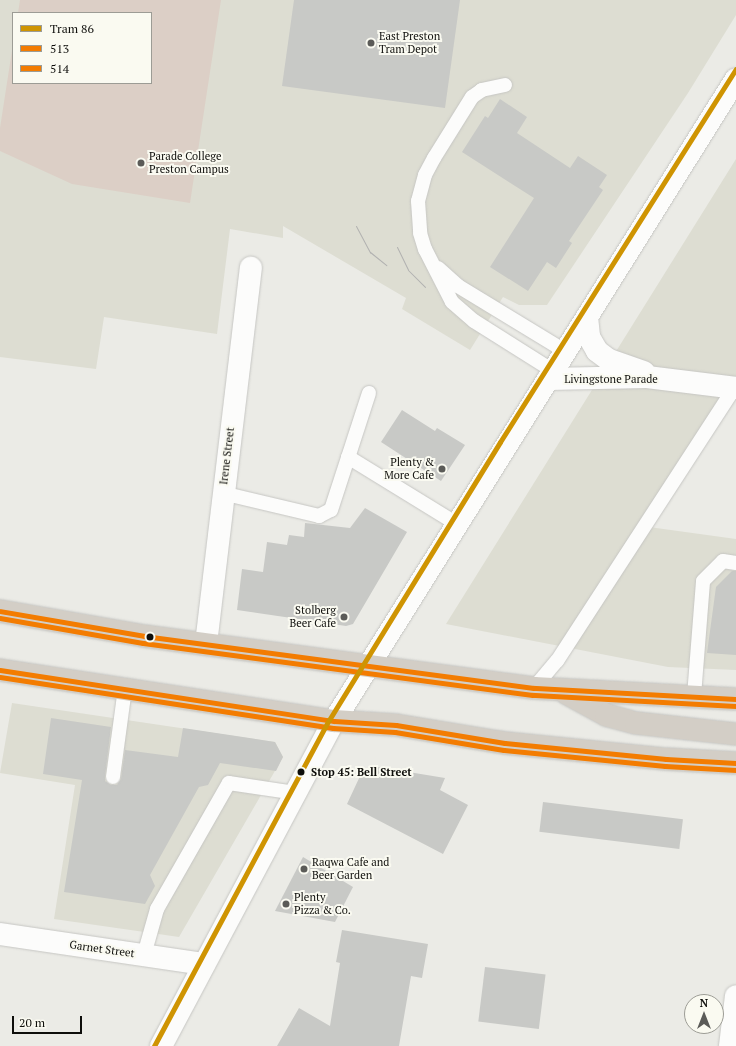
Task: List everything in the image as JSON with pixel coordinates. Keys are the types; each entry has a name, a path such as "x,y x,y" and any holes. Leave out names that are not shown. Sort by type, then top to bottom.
{"highway":[{"path":"0,611 206,644 368,667 534,688 736,698"},
{"path":"0,670 334,721 396,725 505,743 579,751 736,762"},
{"path":"562,690 606,715 636,723 736,734"}],"main road":[{"path":"161,1046 334,721 736,79"},
{"name":"Irene Street","path":"206,644 222,493 251,268"},
{"name":"Livingstone Parade","path":"587,317 589,337 600,354 627,367 674,379"},
{"name":"Livingstone Parade","path":"551,375 674,379 735,387"},
{"name":"Garnet Street","path":"0,934 204,964"},
{"path":"730,1046 736,996"}],"lane":[{"path":"504,85 487,88 472,97 425,175 417,210 420,233 429,257 474,321 551,375"},
{"path":"453,291 565,351"},
{"path":"534,688 557,661 735,387"},
{"path":"222,493 319,516 330,510 369,393"},
{"path":"348,457 457,524"},
{"path":"694,696 703,581 723,561 736,563"},
{"path":"113,777 125,688"},
{"path":"144,955 157,909 229,783 296,793"}],"shaded area":[{"path":"0,0 736,0 736,15 688,93 547,305 519,305 503,297 470,350 402,309 406,298 283,226 283,238 230,229 217,334 104,317 96,369 0,357"},
{"path":"20,0 221,0 190,203 72,184 0,151 0,128 12,50 12,84 152,84 152,12 18,12"},
{"path":"736,159 736,391 649,527 736,539 736,670 668,667 446,624"},
{"path":"12,703 275,742 283,757 179,937 54,919 75,785 0,773"}],"building":[{"name":"East Preston Tram Depot","path":"294,0 460,0 445,108 282,86"},
{"path":"500,99 527,117 517,133 570,168 578,156 607,175 599,187 603,190 569,241 572,243 556,268 547,262 528,291 490,267 534,198 462,152 485,116 488,118"},
{"path":"402,410 435,431 437,428 465,445 441,481 381,442"},
{"path":"365,508 407,532 353,624 346,626 237,610 242,569 263,572 267,542 287,545 289,535 304,537 305,523 350,528"},
{"path":"732,571 736,571 736,655 707,653 716,587"},
{"path":"51,718 111,727 105,781 111,785 117,785 121,779 125,750 178,757 183,728 275,742 283,757 276,771 220,763 208,785 199,787 150,875 155,886 145,904 64,892 82,780 43,774"},
{"path":"378,767 445,778 440,790 468,805 443,854 347,804 361,774"},
{"path":"543,802 683,819 679,849 539,832"},
{"path":"303,857 353,887 335,922 275,911"},
{"path":"342,930 428,944 422,978 411,976 399,1046 277,1046 299,1008 330,1026 340,963 336,962"},
{"path":"485,967 546,974 539,1029 478,1022"}],"tram line":[{"name":"86","path":"154,1046 329,720 500,442 736,69"},
{"path":"356,226 370,252 386,265"},
{"path":"397,247 408,270 425,287"}],"transit line":[{"name":"513","path":"0,611 144,636 534,688 736,699"},
{"name":"514","path":"0,618 143,643 533,695 736,706"},
{"name":"513","path":"0,670 334,721 396,725 505,743 666,759 736,763"},
{"name":"514","path":"0,677 333,728 395,732 504,750 665,766 736,770"}],"place":[{"name":"East Preston Tram Depot","path":"371,43"},
{"name":"Parade College Preston Campus","path":"141,163"},
{"name":"Plenty & More Cafe","path":"442,469"},
{"name":"Stolberg Beer Cafe","path":"344,617"},
{"name":"Stop 45: Bell Street","path":"301,772"},
{"name":"Raqwa Cafe and Beer Garden","path":"304,869"},
{"name":"Plenty Pizza & Co.","path":"286,904"}]}
